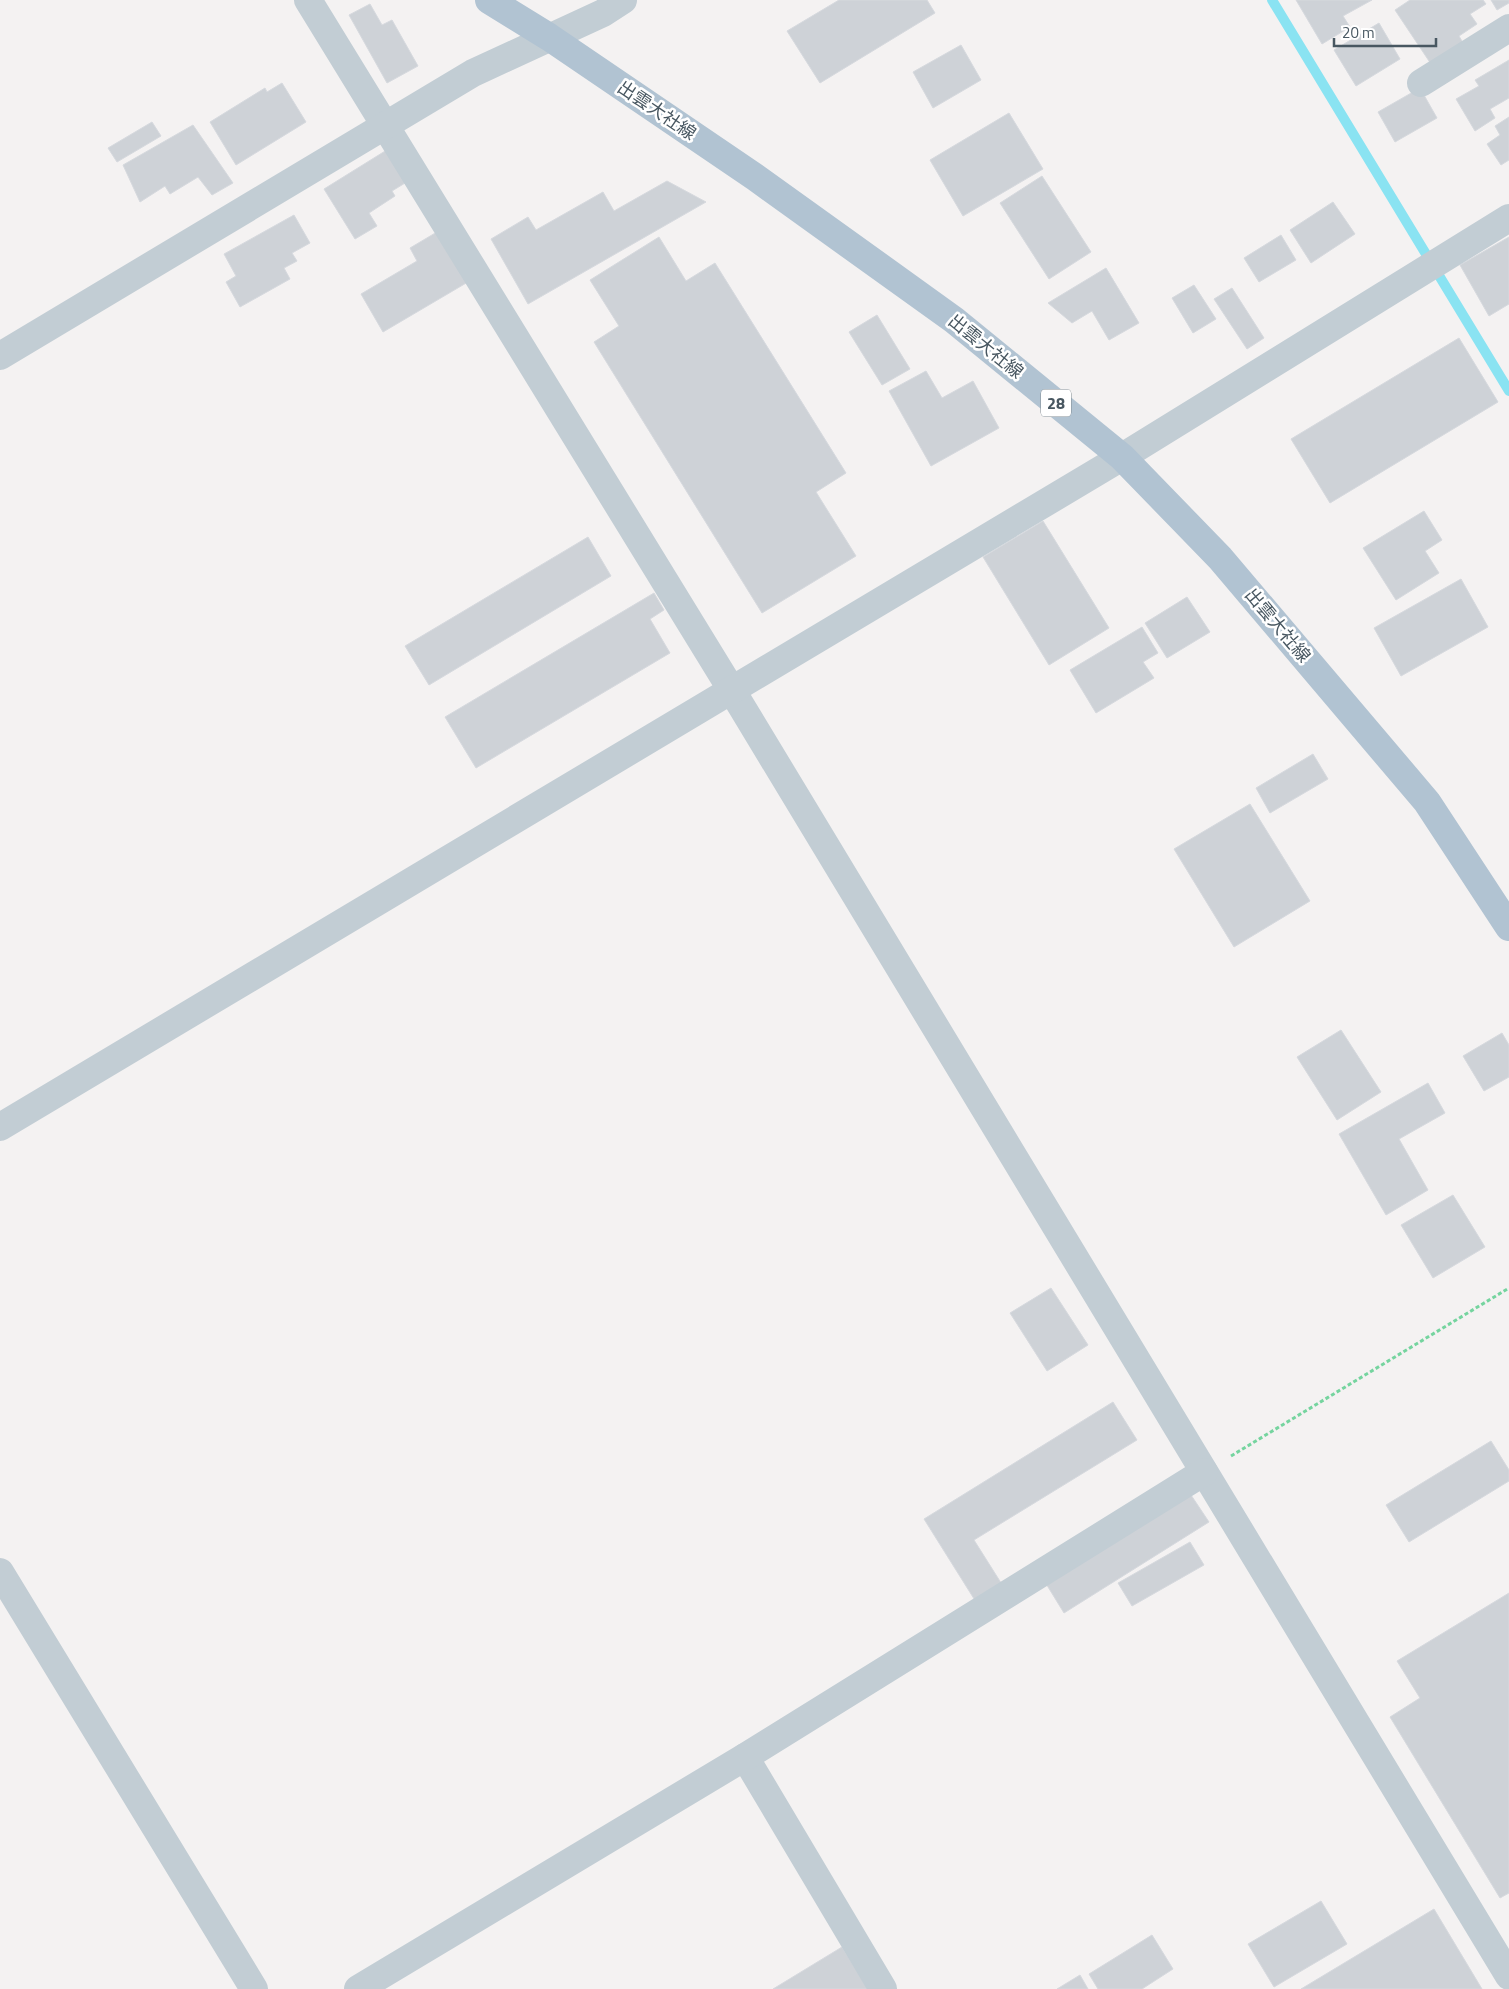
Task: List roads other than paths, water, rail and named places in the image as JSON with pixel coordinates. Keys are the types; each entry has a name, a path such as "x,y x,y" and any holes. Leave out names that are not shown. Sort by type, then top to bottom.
{"main road":[{"name":"出雲大社線","path":"489,0 548,37 755,177 954,320 1122,456 1220,558 1427,802 1509,927"}],"street":[{"path":"308,0 731,689 1509,1976"},
{"path":"0,356 473,73 603,13 623,0"},
{"path":"1421,83 1509,28"},
{"path":"0,1127 1122,456 1509,218"},
{"path":"358,1989 745,1757 1204,1472"},
{"path":"0,1572 254,1989"},
{"path":"745,1757 883,1989"}],"waterway":[{"path":"1272,0 1509,391"}]}
